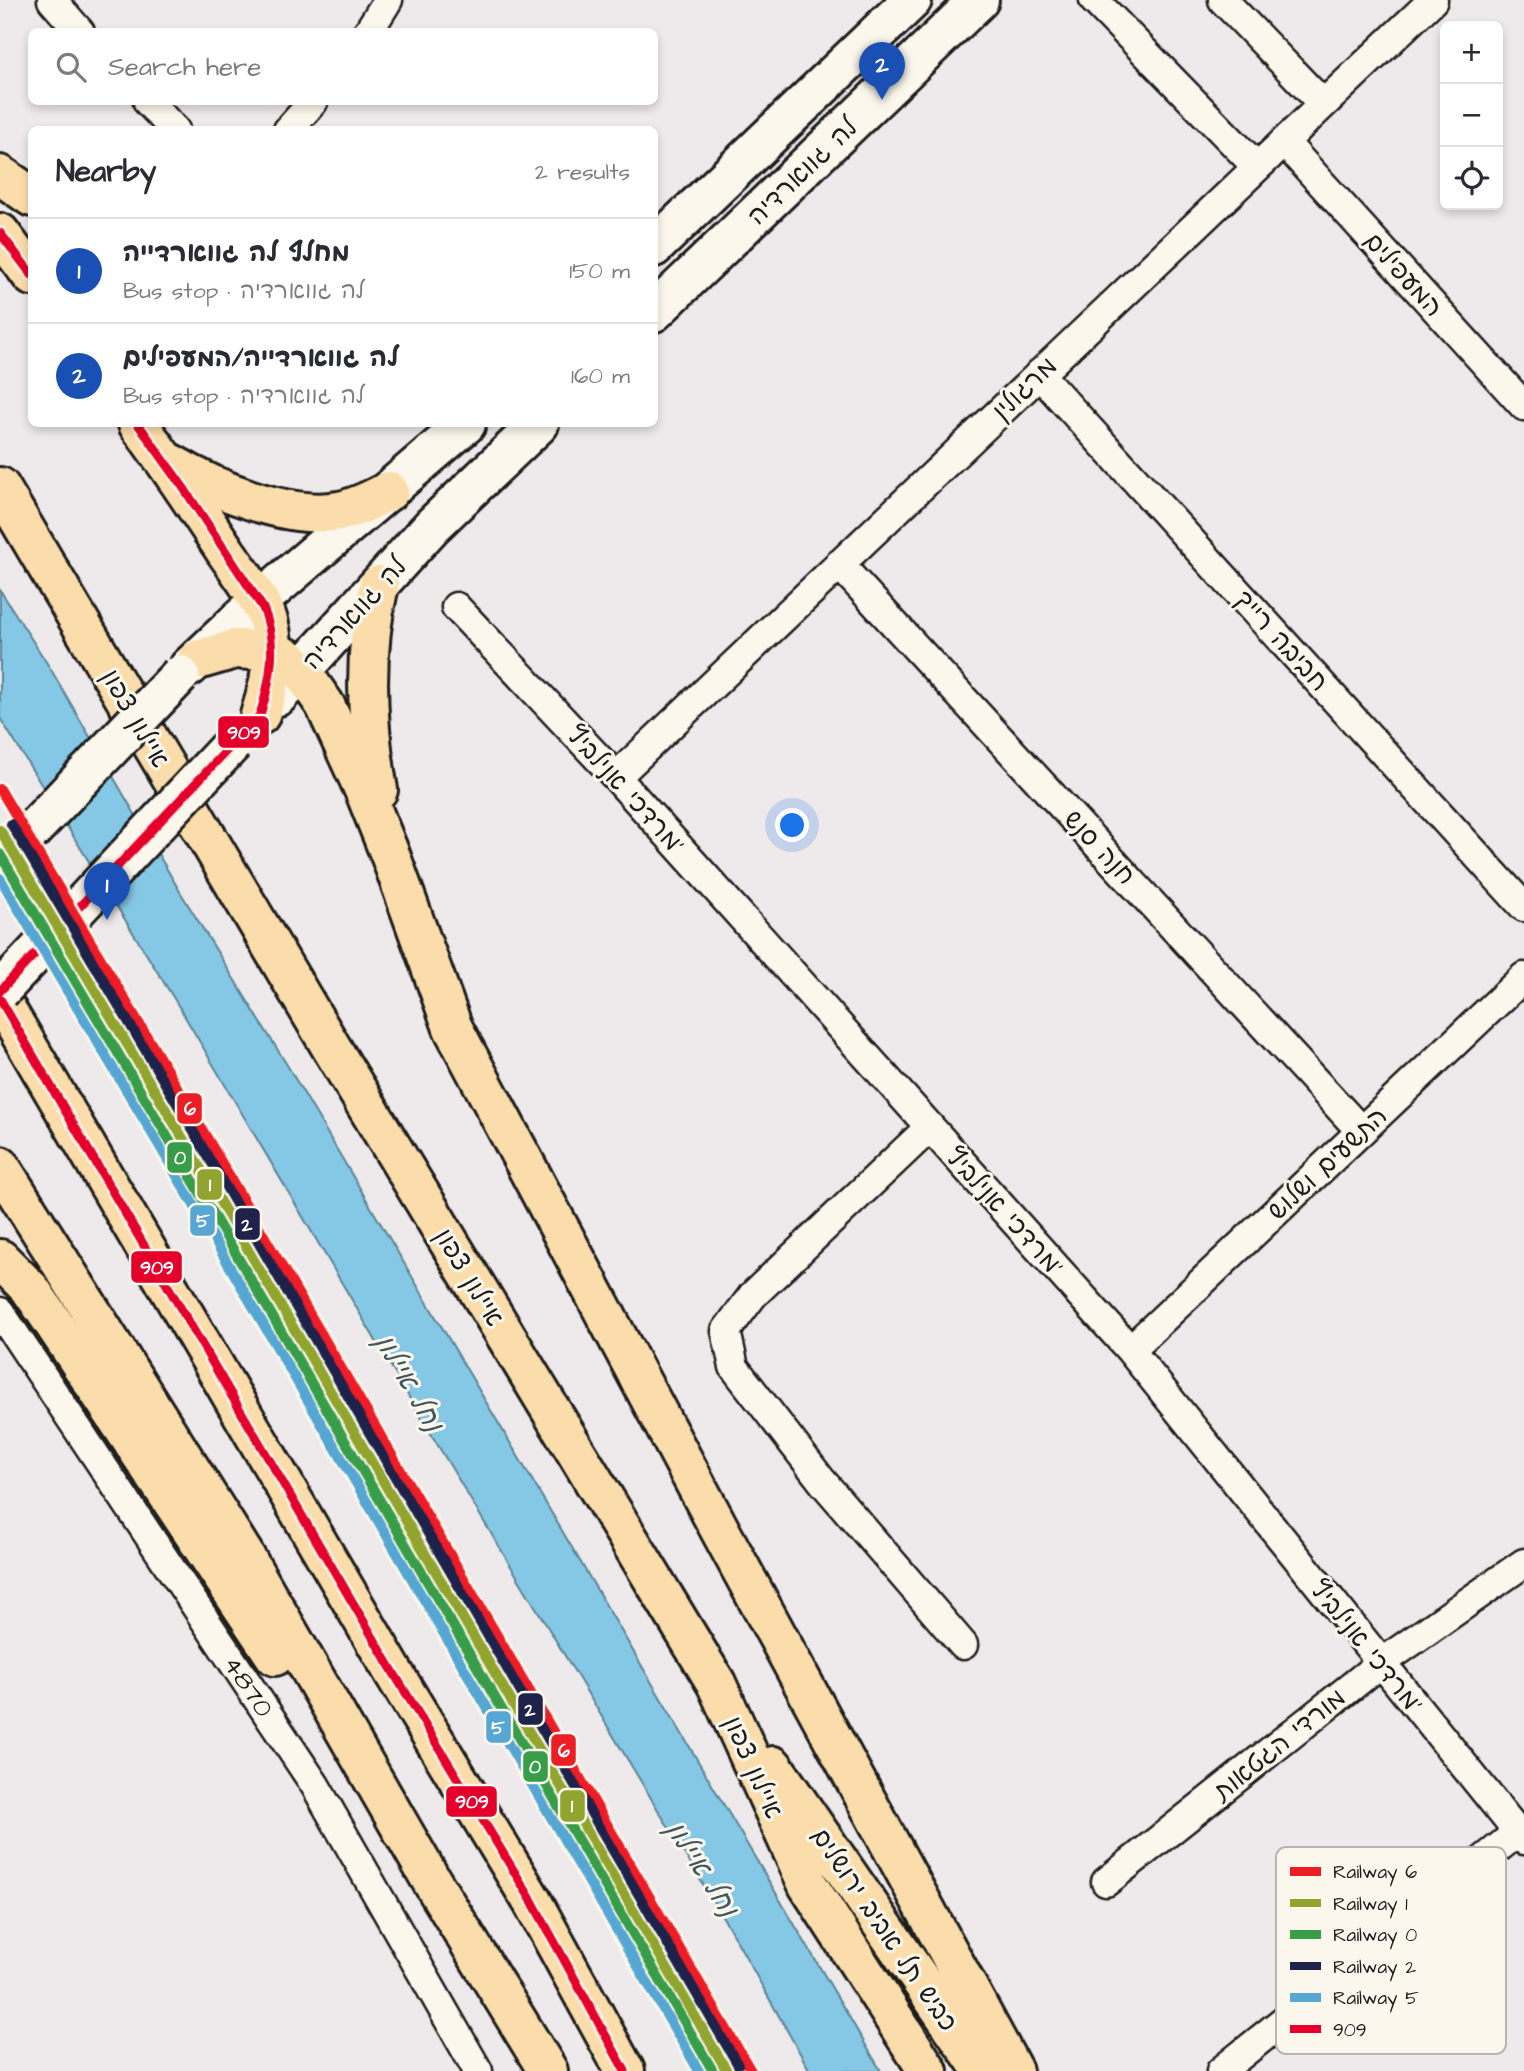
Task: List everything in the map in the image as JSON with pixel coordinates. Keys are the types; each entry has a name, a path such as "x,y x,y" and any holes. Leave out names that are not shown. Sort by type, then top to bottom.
{"highway":[{"path":"0,175 28,194"},
{"path":"0,233 28,271"},
{"path":"140,427 165,460 266,614 270,632 270,673 267,696 260,715"},
{"path":"165,460 200,481 260,502 297,510 340,511 389,491"},
{"name":"איילון צפון","path":"0,487 331,1047 716,1683 808,1885 928,2071"},
{"path":"379,585 372,615 368,680 374,768 391,857"},
{"path":"188,667 235,649 271,650 288,658 302,672 326,705 391,857 453,1028 728,1545 1013,2071"},
{"path":"0,999 388,1663 532,1900 625,2071"},
{"path":"0,1166 243,1553 431,1880 548,2071"},
{"path":"0,1194 19,1208 44,1237"},
{"path":"0,1259 17,1274 38,1300 286,1673 431,1880"},
{"name":"כביש תל אביב ירושלים","path":"716,1683 983,2071"}],"main road":[{"name":"לה גווארדיה","path":"658,243 912,0"},
{"name":"לה גווארדיה","path":"658,308 979,0"},
{"path":"0,864 188,667 258,602 463,427"},
{"name":"לה גווארדיה","path":"0,991 302,672 432,526 536,427"}],"street":[{"path":"52,0 76,28"},
{"path":"371,28 388,0"},
{"path":"1094,0 1257,167"},
{"path":"1223,0 1323,104"},
{"name":"מרגולין","path":"616,777 1433,0"},
{"path":"151,105 172,126"},
{"path":"292,126 310,105"},
{"name":"המעפילים","path":"1284,142 1524,406"},
{"name":"חביבה רייך","path":"1039,374 1524,907"},
{"name":"חנה סנש","path":"839,564 1361,1131"},
{"name":"מרדכי אנילביץ'","path":"456,607 616,777 1130,1350 1521,1836"},
{"name":"התשעים ושלוש","path":"1130,1350 1524,976"},
{"path":"930,1126 753,1295 726,1331 734,1367 822,1481 963,1645"},
{"name":"4870","path":"0,1312 315,1786 478,2071"},
{"name":"מורדי הגטאות","path":"1106,1882 1381,1663 1524,1563"},
{"path":"1506,1848 1521,1836"},
{"path":"1221,2071 1276,2028"}],"water":[{"name":"נחל איילון","path":"0,590 50,668 179,890 287,1065 881,2071 810,2071 730,1929 422,1419 181,1010 0,718"}],"rail line":[{"name":"6","path":"0,789 199,1124 751,2071"},
{"name":"2","path":"11,824 738,2065"},
{"name":"1","path":"0,830 727,2071"},
{"name":"0","path":"0,854 713,2071"},
{"name":"5","path":"0,878 699,2071"}],"transit line":[{"name":"909","path":"0,233 28,270"},
{"name":"909","path":"0,991 260,715 267,688 272,648 263,608 140,427"},
{"name":"909","path":"0,999 395,1675 532,1901 625,2071"}],"place":[{"name":"לה גווארדייה/המעפילים","path":"882,100"},
{"name":"מחלף לה גווארדייה","path":"107,920"}]}
